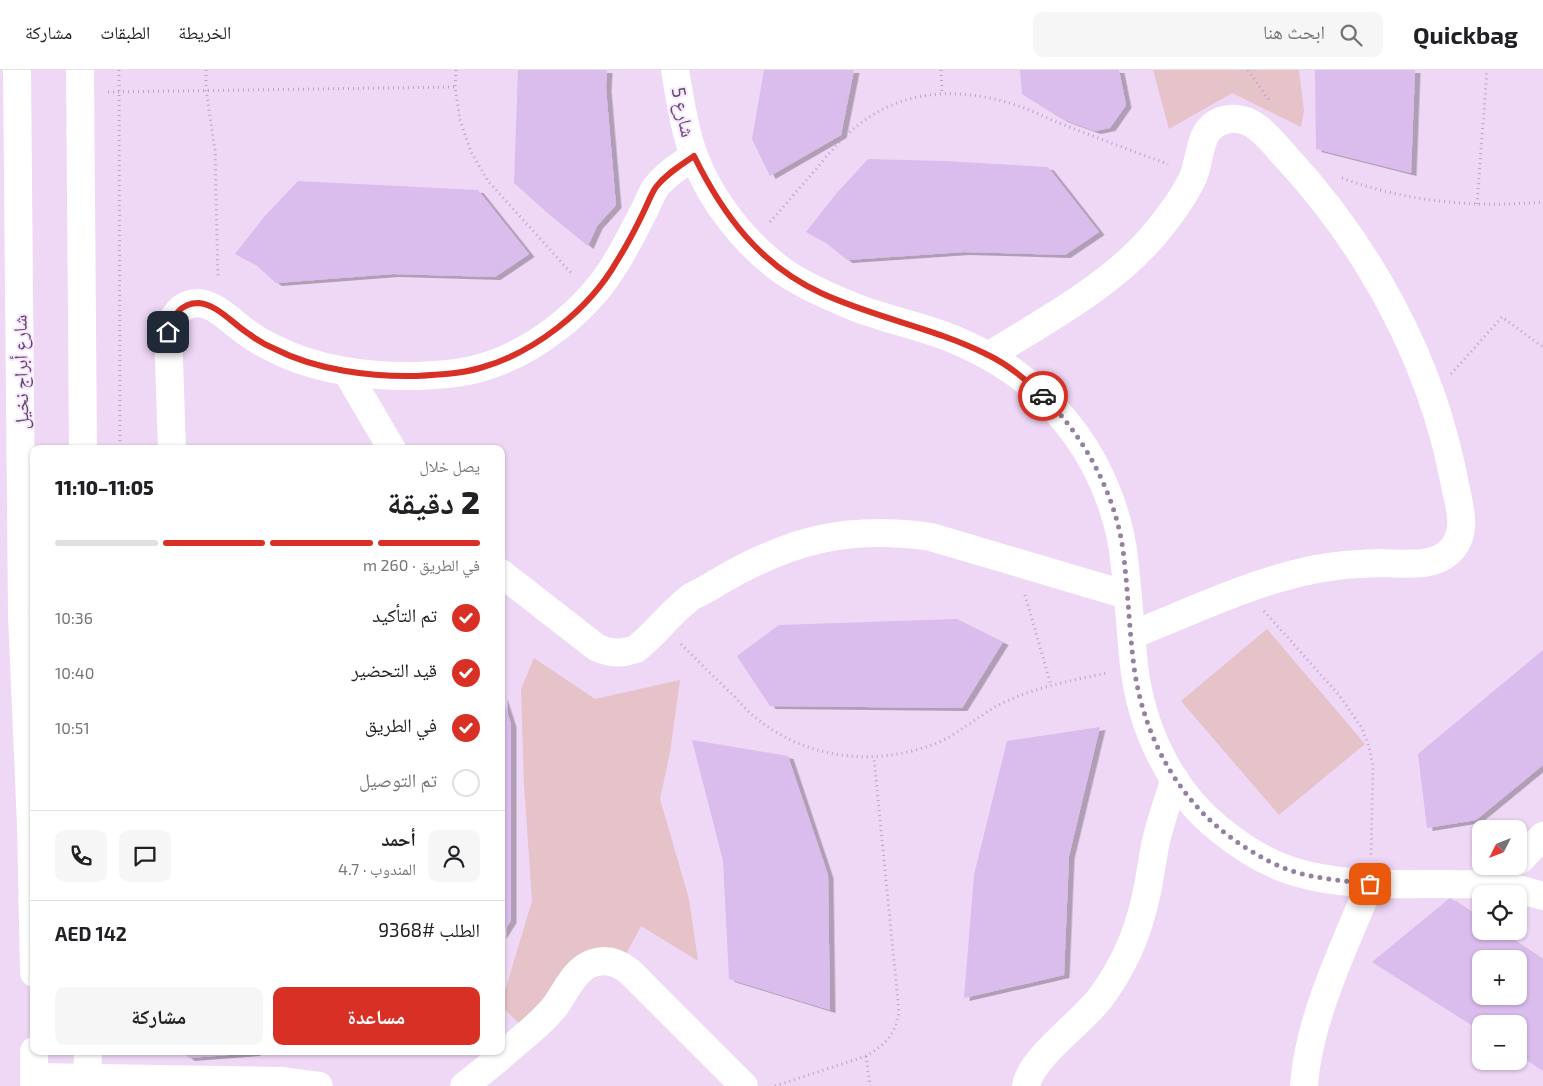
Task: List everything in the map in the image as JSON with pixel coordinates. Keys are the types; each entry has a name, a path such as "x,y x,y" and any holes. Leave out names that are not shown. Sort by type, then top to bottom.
{"street":[{"name":"شارع أبراج نخيل","path":"17,70 22,615 30,803"},
{"name":"شارع 5","path":"675,70 684,123 694,156 710,188 728,217 752,244 783,271 819,292 858,308 951,338 990,356 1019,374 1068,423 1087,452 1103,483 1115,516 1123,549 1134,667 1147,723 1159,752 1174,779 1216,827 1242,846 1269,861 1295,872 1331,880 1370,884 1504,876 1523,890 1543,896"},
{"path":"81,81 83,445"},
{"path":"990,356 1061,310 1126,264 1158,231 1184,194 1194,174 1201,143 1207,132 1217,123 1228,119 1241,119 1253,124 1302,175 1336,218 1365,260 1394,311 1413,349 1432,396 1451,462 1462,526 1460,537 1454,547 1446,555 1424,563 1334,566 1286,576 1132,635"},
{"path":"172,445 168,332 177,312 186,306 196,303 207,305 249,334 277,350 311,363 346,371 380,375 415,376 451,374 479,368 508,358 535,344 578,311 616,262 656,188 676,168 694,156"},
{"path":"346,371 390,445"},
{"path":"505,576 587,640 605,652 616,654 636,649 690,598 736,572 786,548 843,534 902,532 931,537 1015,560 1128,595"},
{"path":"1026,1086 1032,1068 1100,999 1114,979 1125,958 1143,911 1157,839 1174,779"},
{"path":"1528,852 1543,836"},
{"path":"1304,1086 1311,1044 1324,999 1370,884"},
{"path":"505,1053 533,1030 556,1005 578,973 585,967 603,961 621,965 629,971 744,1086"},
{"path":"87,1082 88,1055"},
{"path":"464,1086 502,1055"},
{"path":"34,1072 87,1082 280,1081 319,1086"}],"path":[{"path":"119,70 120,445"},
{"path":"206,70 206,90 215,150 219,312"},
{"path":"456,70 455,87 460,120 471,152 488,181 591,295"},
{"path":"941,70 942,93"},
{"path":"1248,70 1270,102"},
{"path":"1477,204 1487,70"},
{"path":"81,81 120,92 455,87"},
{"path":"752,244 844,136 866,119 889,106 916,97 942,93 971,94 1021,107 1054,122 1194,174"},
{"path":"1337,177 1373,190 1407,197 1477,204 1543,202"},
{"path":"1432,396 1502,317 1543,347"},
{"path":"1015,560 1051,685"},
{"path":"1246,590 1339,695 1362,728 1370,747 1373,766 1370,884"},
{"path":"662,626 756,718 782,736 811,749 842,756 874,758 908,753 939,742 994,707 1022,694 1051,685 1134,667"},
{"path":"775,1086 866,1056 888,1040 896,1026 899,1012 874,758"},
{"path":"866,1056 870,1086"}],"shaded area":[{"path":"0,70 1543,70 1543,1086 0,1086"},
{"path":"1153,70 1299,70 1304,111 1301,127 1232,93 1169,129"},
{"path":"1267,629 1365,744 1279,815 1181,701"},
{"path":"534,658 595,699 680,680 670,752 660,799 689,899 698,961 641,926 624,958 523,1027 505,1010 505,991 532,901 524,785 521,689"}],"building":[{"path":"518,70 607,70 606,88 616,205 597,226 588,246 514,183"},
{"path":"764,70 854,70 841,135 770,176 752,139"},
{"path":"1020,70 1119,70 1126,105 1110,128 1095,131 1062,119 1022,94"},
{"path":"1315,70 1415,70 1411,173 1316,149"},
{"path":"868,159 1048,167 1099,232 1065,255 964,252 847,260 825,242 806,232 835,195"},
{"path":"298,181 478,190 529,254 495,277 393,274 276,283 255,264 235,254 264,217"},
{"path":"957,619 1003,642 962,708 770,706 737,656 779,625"},
{"path":"1543,650 1543,765 1476,820 1427,828 1418,754"},
{"path":"505,705 511,724 511,920 505,930"},
{"path":"1100,727 1069,856 1064,975 964,998 974,875 1007,741"},
{"path":"692,740 788,756 828,875 830,1010 729,979 723,861"},
{"path":"1450,898 1472,913 1472,940 1513,940 1543,960 1543,1071 1527,1060 1527,1015 1472,1015 1472,1025 1372,962"},
{"path":"186,1055 229,1055 189,1058"}],"way so far":[{"path":"1043,396 1068,423 1087,452 1103,483 1115,516 1123,549 1134,667 1139,692 1147,723 1159,752 1174,779 1216,827 1242,846 1269,861 1295,872 1331,880 1370,884"}],"route":[{"path":"168,332 177,312 186,306 196,303 207,305 249,334 277,350 311,363 346,371 380,375 451,374 479,368 508,358 535,344 578,311 616,262 656,188 676,168 694,156 710,188 728,217 752,244 783,271 819,292 858,308 951,338 990,356 1019,374 1043,396"}]}
